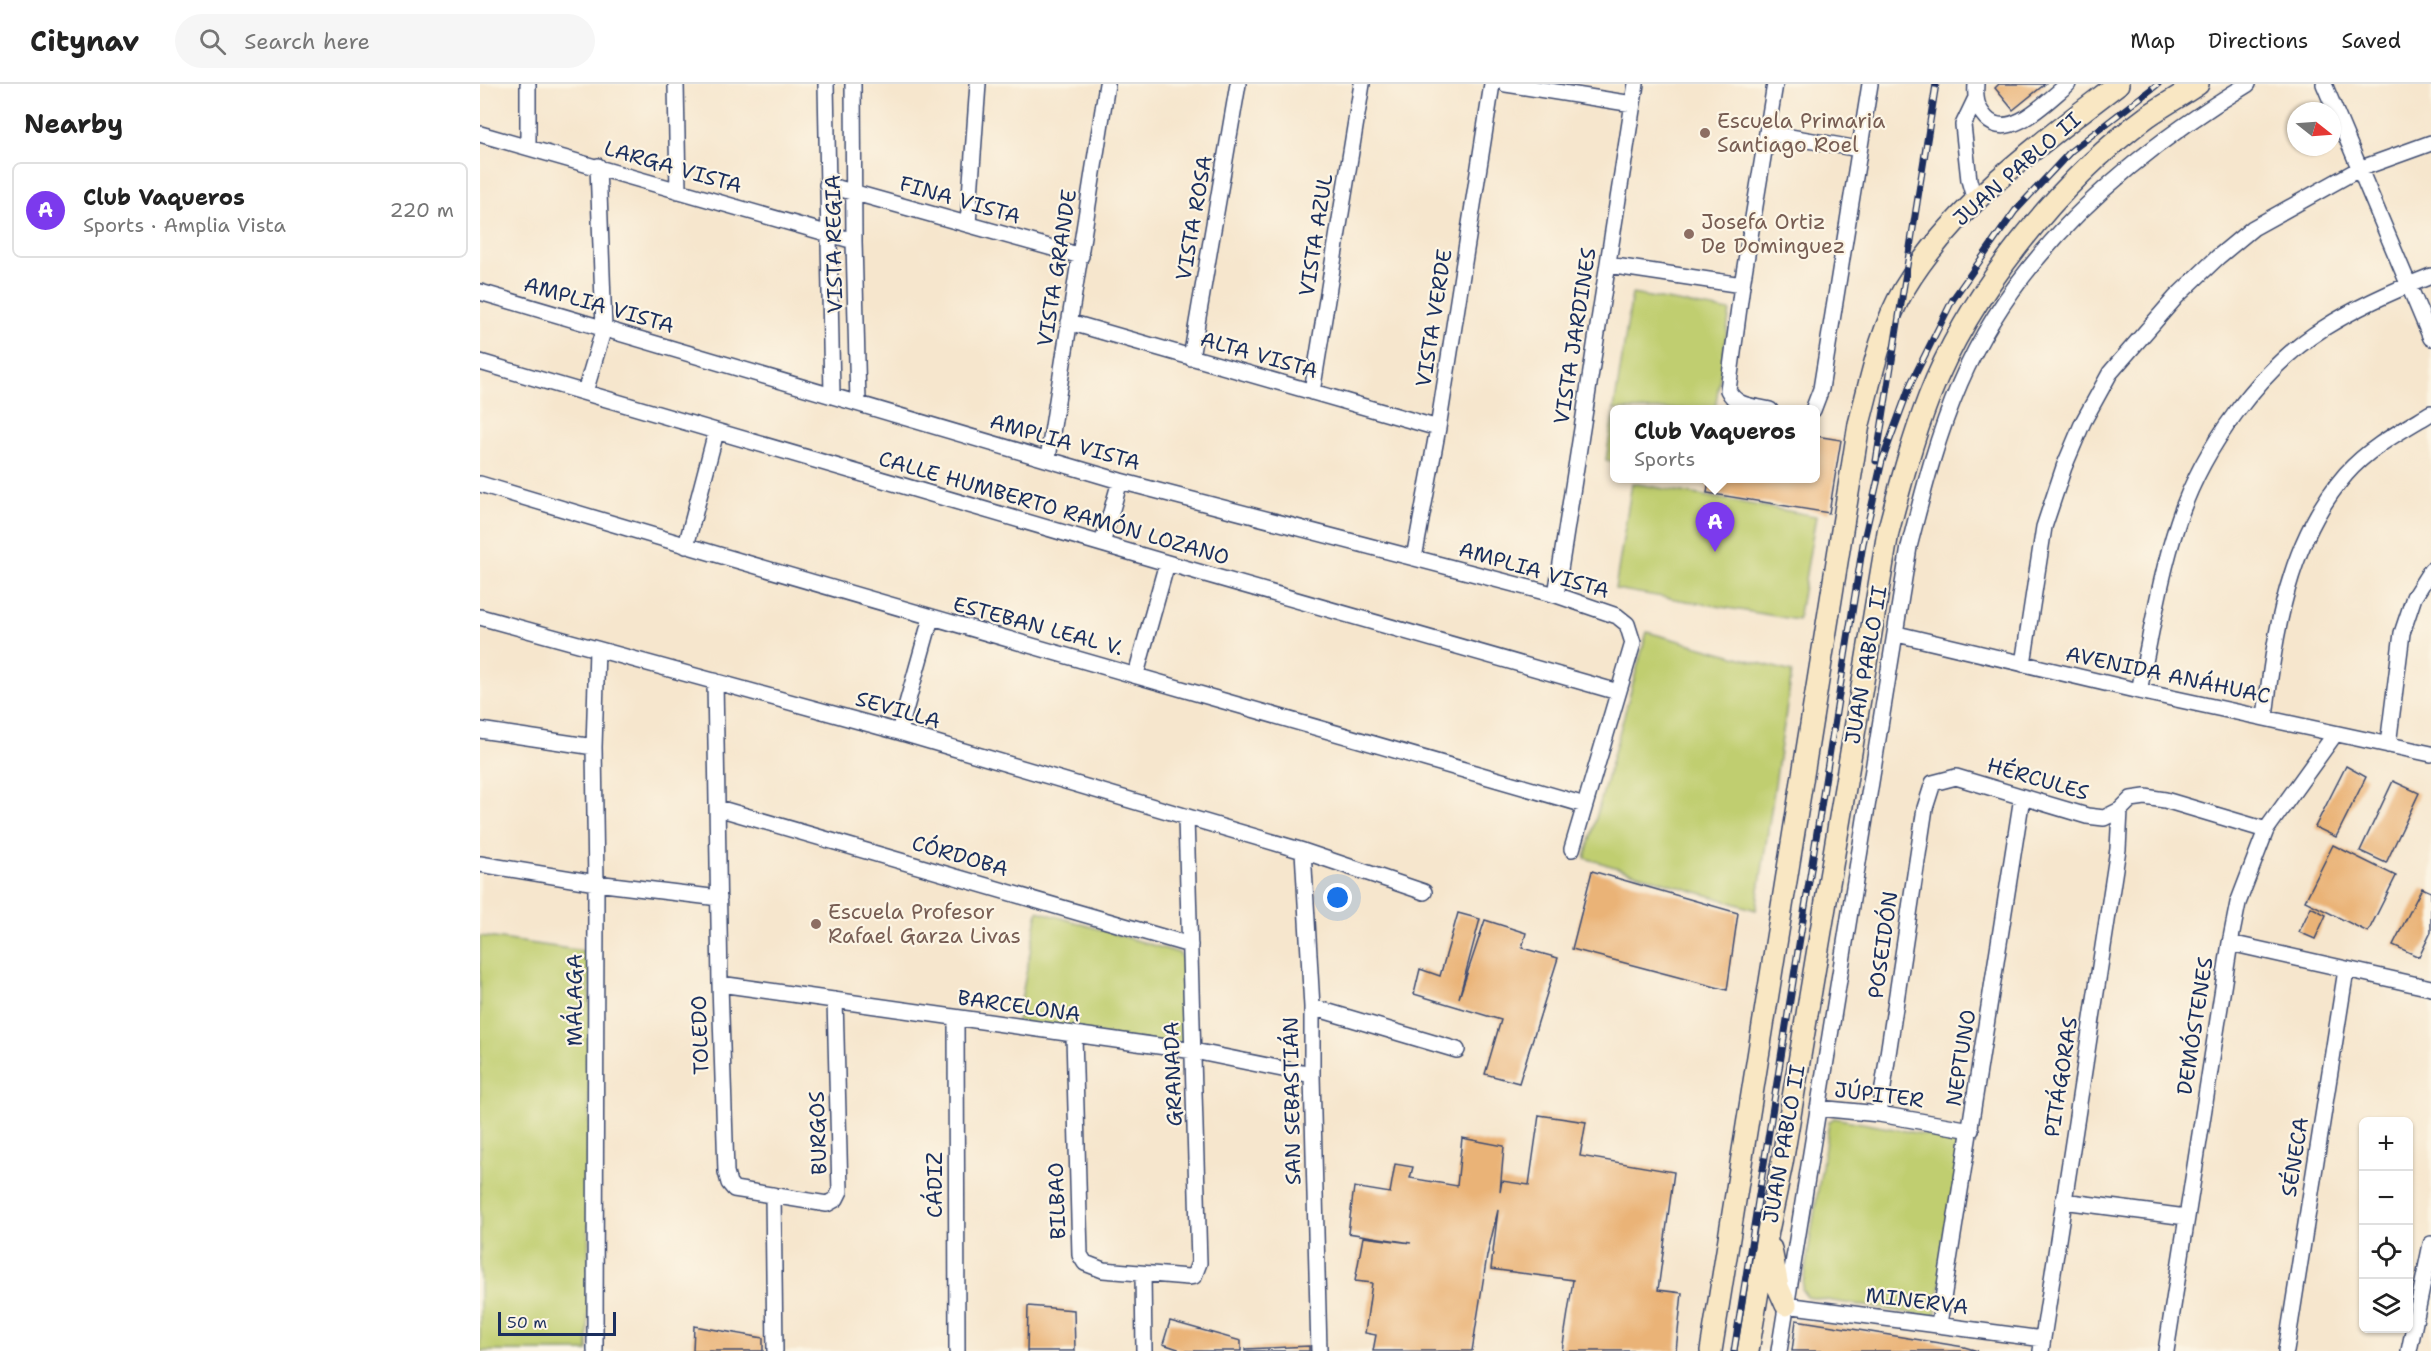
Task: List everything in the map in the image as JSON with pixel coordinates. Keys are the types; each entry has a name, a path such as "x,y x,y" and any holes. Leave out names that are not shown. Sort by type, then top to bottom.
{"main road":[{"name":"JUAN PABLO II","path":"1711,1351 1859,424 1878,348 1903,291 1942,236 1975,201 2118,84"},
{"name":"JUAN PABLO II","path":"1748,1351 1888,532 1906,464 1930,395 1962,329 1998,272 2042,216 2088,167 2148,117 2198,84"},
{"path":"1768,1230 1778,1287 1786,1305"}],"street":[{"path":"528,84 528,147"},
{"path":"676,84 678,191"},
{"name":"VISTA REGIA","path":"826,84 827,234 832,396"},
{"name":"VISTA REGIA","path":"853,84 858,403"},
{"path":"968,224 978,84"},
{"name":"VISTA GRANDE","path":"1048,458 1107,84"},
{"name":"VISTA ROSA","path":"1191,358 1238,84"},
{"name":"VISTA AZUL","path":"1312,392 1362,84"},
{"name":"VISTA VERDE","path":"1414,558 1438,428 1492,84"},
{"path":"1506,84 1633,104"},
{"name":"VISTA JARDINES","path":"1556,595 1636,84"},
{"path":"1743,405 1731,398 1728,390 1742,285 1775,84"},
{"path":"1815,405 1821,389 1870,84"},
{"path":"1975,201 1969,180 1963,125 1975,100 1976,84"},
{"path":"1975,100 1989,121 2002,126 2010,126 2020,122 2068,84"},
{"path":"1779,1351 1910,547 1920,502 1945,421 1978,345 2014,288 2048,244 2131,164 2171,134 2248,84"},
{"path":"2324,84 2431,338"},
{"path":"1767,133 1859,149"},
{"name":"LARGA VISTA","path":"480,134 854,241"},
{"path":"2023,664 2044,527 2064,467 2084,422 2110,373 2175,297 2253,228 2360,169 2431,143"},
{"path":"585,392 603,328 598,166"},
{"name":"FINA VISTA","path":"827,185 1081,256"},
{"path":"1608,265 1742,285"},
{"path":"2139,691 2162,582 2178,521 2200,470 2227,425 2287,357 2324,328 2431,276"},
{"name":"AMPLIA VISTA","path":"480,292 1120,481 1556,595 1617,616 1627,624 1634,643 1618,692"},
{"name":"ALTA VISTA","path":"1070,322 1438,428"},
{"name":"CALLE HUMBERTO RAMÓN LOZANO","path":"480,362 1618,692"},
{"path":"2265,717 2273,649 2284,602 2297,557 2317,517 2347,474 2384,441 2431,413"},
{"path":"686,546 716,432"},
{"path":"1102,543 1120,481"},
{"name":"ESTEBAN LEAL V.","path":"480,484 931,618 1136,674 1585,806"},
{"path":"1136,674 1167,563"},
{"path":"2388,745 2402,633 2414,597 2431,570"},
{"name":"SEVILLA","path":"480,616 899,732 1303,851 1424,892"},
{"path":"899,732 931,618"},
{"name":"AVENIDA ANÁHUAC","path":"1897,634 2139,691 2431,754"},
{"name":"MÁLAGA","path":"595,1351 594,747 597,648"},
{"name":"TOLEDO","path":"715,681 726,1172 729,1183 734,1188 773,1196"},
{"path":"1572,849 1618,692"},
{"path":"480,730 594,747"},
{"name":"DEMÓSTENES","path":"2166,1351 2238,903 2266,830 2335,734"},
{"name":"HÉRCULES","path":"1933,783 1956,777 2087,816 2104,818 2120,810 2131,799 2145,797 2165,800 2266,830"},
{"name":"POSEIDÓN","path":"1880,1113 1925,808 1933,783"},
{"name":"NEPTUNO","path":"1939,1324 2022,797"},
{"name":"CÓRDOBA","path":"718,808 1190,945"},
{"name":"PITÁGORAS","path":"2042,1345 2118,849 2120,810"},
{"name":"GRANADA","path":"1143,1274 1188,1277 1194,1275 1197,1270 1194,1052 1186,818"},
{"name":"SAN SEBASTIÁN","path":"1303,851 1312,1007 1319,1351"},
{"path":"480,864 596,883 719,898"},
{"path":"2230,943 2431,988"},
{"name":"SÉNECA","path":"2286,1351 2346,969"},
{"name":"BARCELONA","path":"720,984 1194,1052 1312,1075"},
{"name":"BURGOS","path":"773,1196 827,1204 836,1199 840,1191 835,1000"},
{"path":"1312,1007 1457,1050"},
{"name":"CÁDIZ","path":"956,1018 957,1351"},
{"name":"BILBAO","path":"1074,1036 1080,1255 1084,1263 1092,1268 1143,1274"},
{"name":"JÚPITER","path":"1818,1108 1880,1113 1971,1130"},
{"path":"773,1196 775,1351"},
{"path":"2063,1201 2186,1217"},
{"path":"2409,1351 2431,1244"},
{"path":"1143,1274 1144,1351"},
{"name":"MINERVA","path":"1786,1305 1939,1324 2042,1345"}],"green space":[{"path":"1632,294 1730,311 1716,405 1615,405"},
{"path":"1610,434 1610,461 1606,460"},
{"path":"1632,483 1816,516 1798,620 1615,589"},
{"path":"1647,632 1792,672 1756,910 1585,858"},
{"path":"1038,911 1179,953 1183,959 1186,1041 1180,1047 1017,1021"},
{"path":"480,936 590,952 588,1351 480,1351"},
{"path":"1834,1118 1960,1141 1964,1146 1935,1317 1807,1297 1802,1290 1829,1122"}],"building":[{"path":"1999,84 2045,84 2013,110 1995,88"},
{"path":"1820,437 1841,440 1829,513 1707,493 1708,483 1820,483"},
{"path":"2346,766 2366,777 2336,837 2315,827"},
{"path":"2393,781 2419,793 2386,863 2360,851"},
{"path":"2333,845 2396,876 2368,932 2305,901"},
{"path":"1592,871 1738,913 1727,990 1572,949"},
{"path":"2422,888 2431,892 2431,932 2419,957 2393,945"},
{"path":"2311,907 2326,915 2315,939 2299,932"},
{"path":"1458,913 1480,919 1459,998 1485,920 1526,933 1522,948 1558,958 1519,1083 1485,1074 1501,1020 1414,994 1420,969 1440,976"},
{"path":"1539,1115 1586,1122 1580,1156 1674,1172 1658,1290 1682,1293 1676,1351 1562,1351 1573,1280 1491,1269 1498,1210 1487,1256 1472,1351 1373,1351 1376,1335 1365,1333 1372,1283 1355,1281 1363,1237 1411,1243 1348,1233 1354,1187 1390,1193 1395,1164 1413,1167 1410,1178 1457,1186 1462,1138 1504,1146 1500,1192 1502,1181 1529,1185"},
{"path":"1028,1306 1074,1310 1075,1351 1027,1351"},
{"path":"1796,1320 1964,1347 1978,1351 1792,1351"},
{"path":"1170,1321 1241,1341 1241,1351 1177,1351 1178,1349 1163,1344"},
{"path":"694,1326 763,1338 763,1351 693,1351"},
{"path":"1309,1346 1309,1351 1245,1351 1245,1349"}],"railway":[{"path":"1876,461 1936,84"},
{"path":"1734,1351 1863,544 1882,461 1911,383 1953,299 2015,211 2071,151 2158,84"}],"place":[{"name":"Escuela Primaria Santiago Roel","path":"1705,133"},
{"name":"Josefa Ortiz De Dominguez","path":"1689,234"},
{"name":"Club Vaqueros","path":"1715,552"},
{"name":"Escuela Profesor Rafael Garza Livas","path":"816,924"}]}
